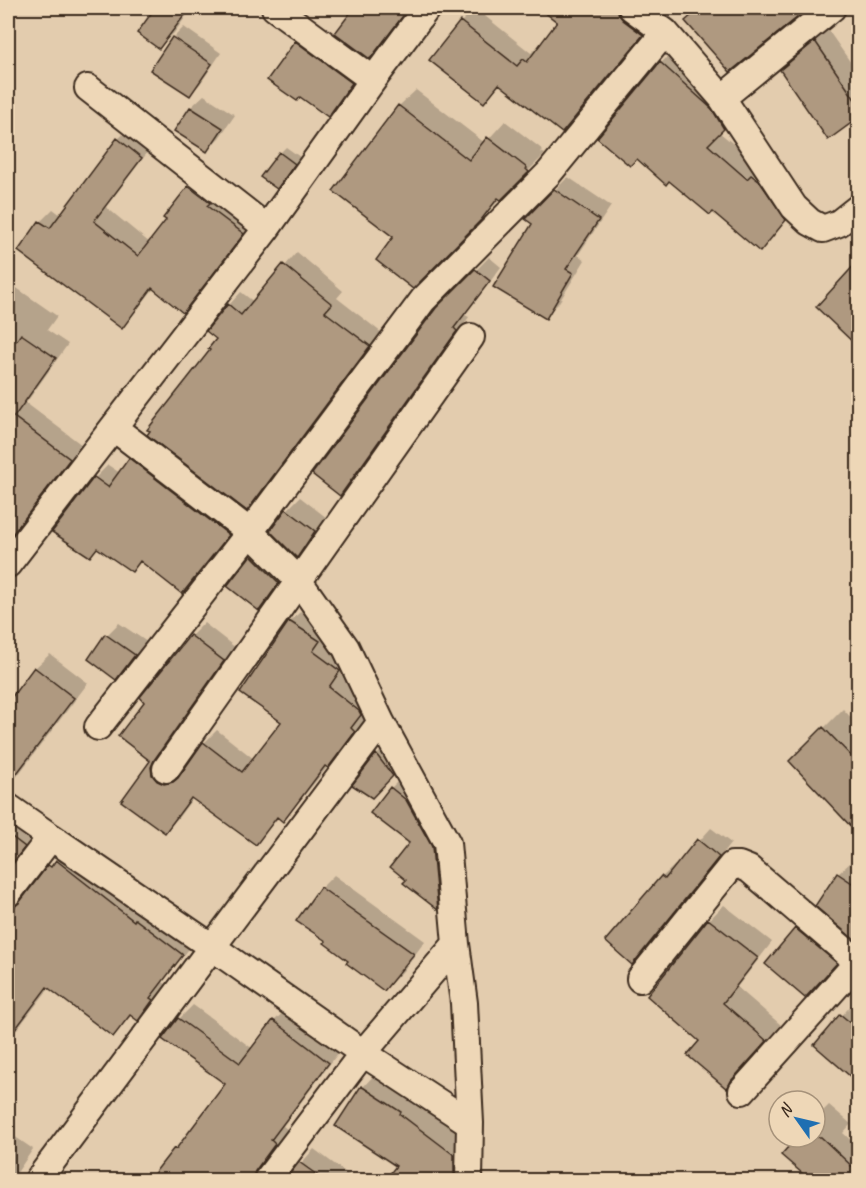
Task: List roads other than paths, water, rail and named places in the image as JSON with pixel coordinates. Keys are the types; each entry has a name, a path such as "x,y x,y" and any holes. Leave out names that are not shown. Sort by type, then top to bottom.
{"street":[{"path":"275,8 373,80"},
{"path":"8,564 267,228 427,8"},
{"path":"632,8 664,33 722,98 794,207 810,222 823,229 856,215"},
{"path":"722,98 832,8"},
{"path":"98,726 250,532 423,300 549,173 664,33"},
{"path":"88,88 267,228"},
{"path":"166,769 471,338"},
{"path":"114,428 250,532 298,580 346,648 381,722 447,843 464,1004 470,1123 469,1180"},
{"path":"38,1180 381,722"},
{"path":"8,807 363,1053 470,1123"},
{"path":"8,893 51,837"},
{"path":"640,979 732,865 749,868 858,962 742,1091"},
{"path":"267,1180 363,1053 456,944"}]}
